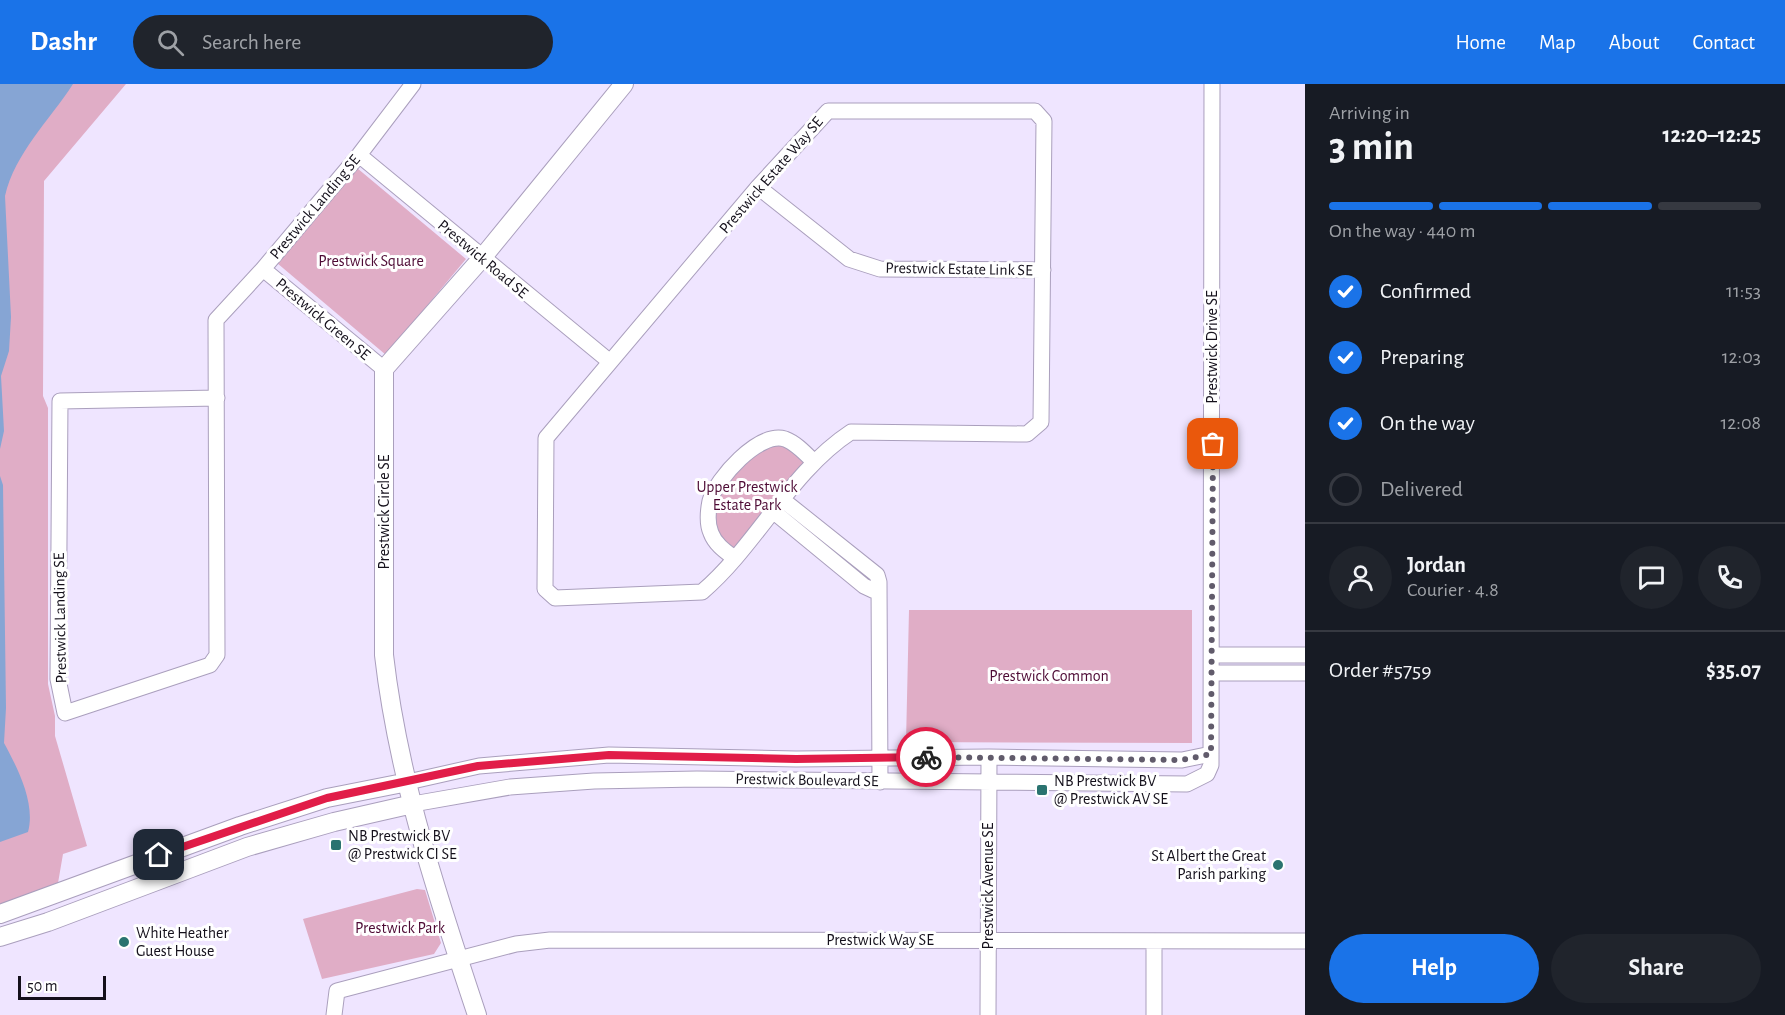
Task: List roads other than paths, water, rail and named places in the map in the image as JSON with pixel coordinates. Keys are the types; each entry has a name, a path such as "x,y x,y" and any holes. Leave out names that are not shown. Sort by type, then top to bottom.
{"street":[{"name":"Prestwick Landing SE","path":"217,398 60,401 58,679 65,713 210,665 217,655 217,398 216,320 263,269 359,155 413,84"},
{"path":"384,369 482,258 624,84"},
{"name":"Prestwick Drive SE","path":"1211,754 1213,673 1212,84"},
{"name":"Prestwick Estate Way SE","path":"828,111 1035,111 1044,121 1043,270 1041,422 1027,434 851,432 814,462 779,506 702,592 555,598 545,589 546,438 758,187 828,111"},
{"name":"Prestwick Road SE","path":"359,155 609,361"},
{"name":"Prestwick Estate Link SE","path":"758,187 849,259 880,269 1043,270"},
{"name":"Prestwick Green SE","path":"263,269 384,369"},
{"name":"Prestwick Circle SE","path":"384,369 384,655 389,702 414,804 458,958 477,1015"},
{"path":"733,557 721,548 711,534 708,518 711,499 723,477 750,449 772,439 784,438 814,462"},
{"path":"779,506 864,586 879,592 880,782"},
{"path":"1213,655 1305,655"},
{"path":"1213,673 1305,673"},
{"name":"Prestwick Boulevard SE","path":"0,914 240,826 327,798 478,766 609,755 796,759 989,757 1182,760 1211,754 1211,765 1207,774 1187,784 697,778 594,781 510,787 414,804 334,822 247,847 48,922 0,937"},
{"name":"Prestwick Avenue SE","path":"988,1015 989,757"},
{"name":"Prestwick Way SE","path":"334,1015 337,991 516,944 550,940 1305,941"},
{"path":"1154,942 1154,1015"}],"water":[{"path":"0,84 73,84 25,151 16,166 5,196 11,317 9,351 1,376 4,431 0,449"},
{"path":"0,476 3,485 6,708 4,743 24,786 30,821 28,832 0,842"}],"place":[{"name":"NB Prestwick BV @ Prestwick AV SE","path":"1042,790"},
{"name":"NB Prestwick BV @ Prestwick CI SE","path":"336,845"},
{"name":"St Albert the Great Parish parking","path":"1278,865"},
{"name":"White Heather Guest House","path":"124,942"}],"park label":[{"name":"Prestwick Square","path":"371,261"},
{"name":"Upper Prestwick Estate Park","path":"747,496"},
{"name":"Prestwick Common","path":"1049,676"},
{"name":"Prestwick Park","path":"400,928"}]}
